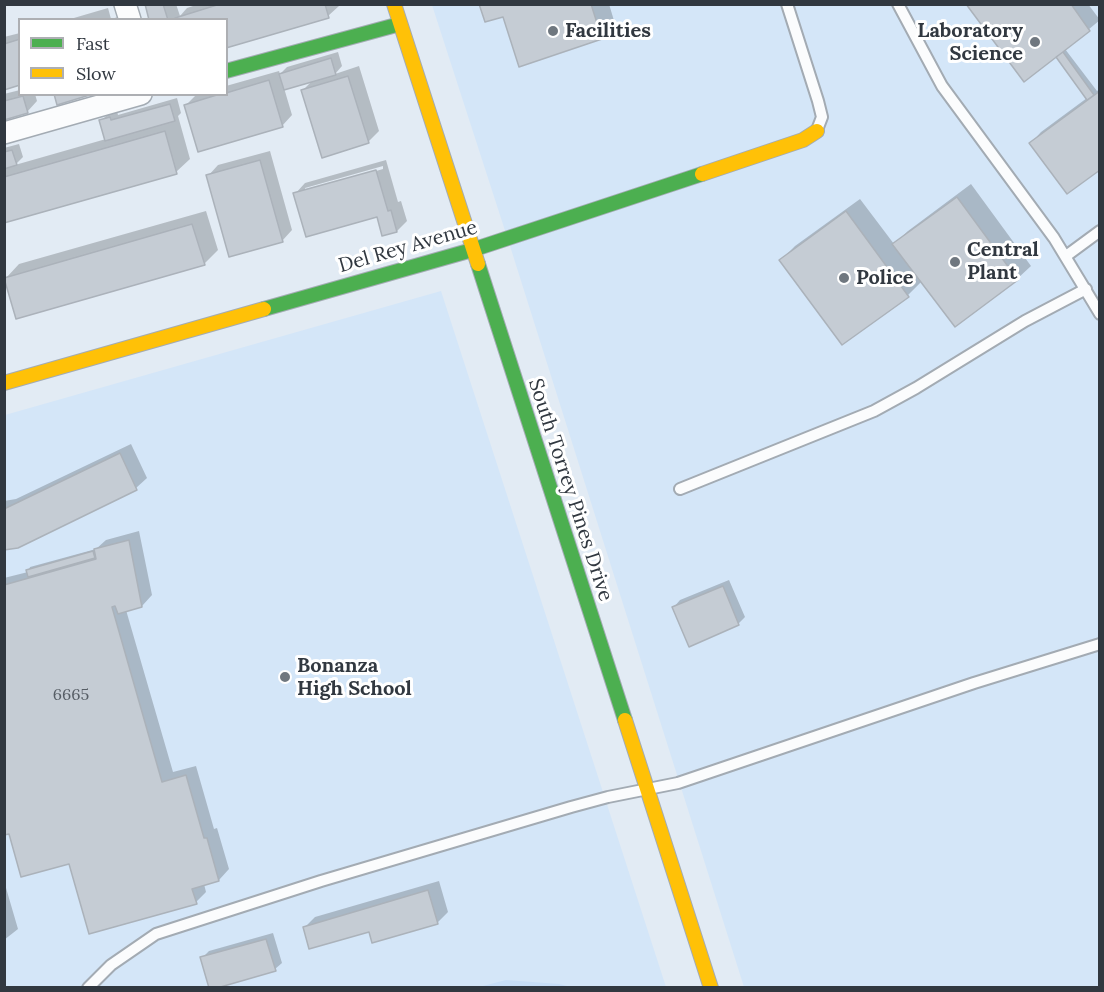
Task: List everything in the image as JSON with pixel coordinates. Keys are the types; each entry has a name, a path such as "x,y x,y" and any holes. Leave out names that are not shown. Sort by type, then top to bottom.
{"main road":[{"name":"South Torrey Pines Drive","path":"393,4 711,987"},
{"path":"228,70 400,24"},
{"name":"Del Rey Avenue","path":"4,383 472,250 788,146 817,131"}],"street":[{"path":"4,134 134,96"}],"lane":[{"path":"787,4 822,117 817,131"},
{"path":"898,4 942,86 1066,256 1100,314"},
{"path":"1066,256 1100,231"},
{"path":"680,489 874,411 935,377 1025,321 1086,289"},
{"path":"88,987 111,965 156,934 321,881 479,834 608,797 678,783 953,690 1100,644"}],"shaded area":[{"path":"432,5 1099,5 1099,987 744,987"},
{"name":"Bonanza High School","path":"441,291 666,987 5,988 5,415"},
{"path":"506,980 559,984 571,987 479,987"}],"building":[{"path":"145,4 163,4 167,18 148,18"},
{"path":"220,4 325,4 329,18 228,47 228,18 175,18"},
{"name":"Facilities","path":"479,4 591,4 602,39 519,67 503,17 485,22"},
{"name":"Laboratory Science","path":"966,4 1071,4 1090,31 1024,82"},
{"path":"18,40 18,86 4,90 4,44"},
{"path":"1063,52 1094,95 1087,100 1056,57"},
{"path":"331,58 336,75 284,90 279,74"},
{"path":"348,76 369,143 322,158 301,90"},
{"path":"269,80 283,127 198,152 184,105 213,96 228,96 228,92"},
{"path":"1100,91 1100,170 1067,194 1029,143"},
{"path":"23,96 28,113 4,120 4,101"},
{"path":"55,96 86,96 57,105"},
{"path":"170,104 175,121 105,141 99,120 110,117 111,120"},
{"path":"165,131 177,174 4,223 4,177"},
{"path":"12,150 17,165 4,169 4,152"},
{"path":"260,160 283,242 229,257 206,175"},
{"path":"376,170 397,232 382,236 377,217 306,237 293,193"},
{"name":"Central Plant","path":"957,197 1018,280 955,327 892,244"},
{"name":"Police","path":"846,211 909,297 842,345 779,260"},
{"path":"192,224 205,265 16,319 4,278"},
{"path":"120,453 137,490 18,548 4,550 4,509"},
{"path":"129,540 142,607 118,614 115,606 112,607 162,782 186,775 219,881 192,889 197,904 89,934 69,864 21,877 9,834 4,835 4,585 96,559 94,549"},
{"path":"93,551 95,558 28,577 26,570"},
{"path":"723,586 739,625 689,647 672,607"},
{"path":"428,890 438,924 372,943 369,932 309,949 303,927"},
{"path":"266,939 276,971 217,988 209,988 200,957"}],"traffic: fast":[{"path":"228,70 400,24"},
{"path":"264,309 472,250 702,174"},
{"path":"478,264 625,720"}],"traffic: slow":[{"path":"394,4 478,264"},
{"path":"702,174 803,140 817,131"},
{"path":"4,383 264,309"},
{"path":"625,720 711,988"}],"place":[{"name":"Facilities","path":"553,31"},
{"name":"Laboratory Science","path":"1035,42"},
{"name":"Central Plant","path":"955,262"},
{"name":"Police","path":"844,278"},
{"name":"Bonanza High School","path":"285,677"}]}
